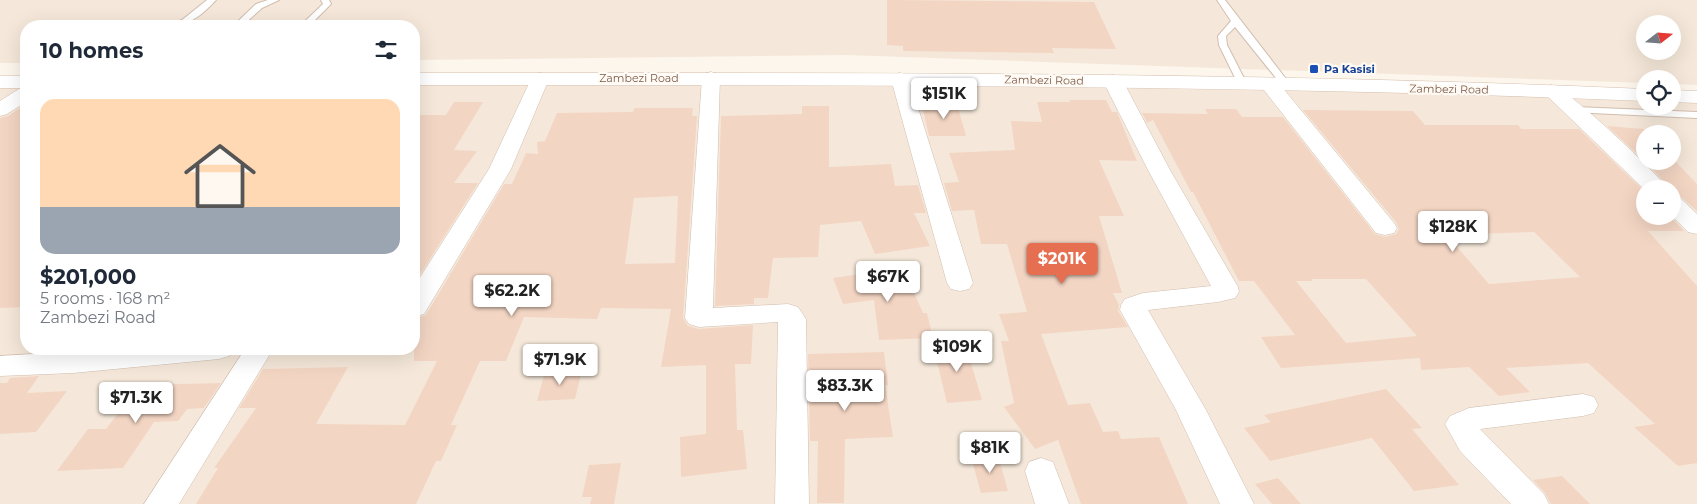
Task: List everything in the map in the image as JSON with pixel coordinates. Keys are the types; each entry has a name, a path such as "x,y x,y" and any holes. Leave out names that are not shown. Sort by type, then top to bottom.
{"main road":[{"name":"Zambezi Road","path":"420,79 712,78 1113,81 1636,95"},
{"path":"0,82 20,82"},
{"path":"1681,96 1697,97"}],"street":[{"path":"712,78 699,318 788,313 792,319 792,504"},
{"path":"420,298 500,169 540,79"},
{"path":"900,79 960,283"},
{"path":"1113,81 1159,170 1225,286 1226,292 1143,302 1134,305 1134,310 1191,410 1237,504"},
{"path":"1279,85 1385,228"},
{"path":"1552,91 1575,110 1649,180"},
{"path":"0,110 20,97"},
{"path":"1681,212 1697,227"},
{"path":"0,366 151,355"},
{"path":"161,504 256,355"},
{"path":"1532,504 1471,442 1461,424 1469,419 1583,405"},
{"path":"1041,471 1052,504"}],"lane":[{"path":"189,20 212,0"},
{"path":"244,20 259,6 276,0"},
{"path":"310,20 327,4 325,0"},
{"path":"1220,0 1235,22 1254,44 1279,85"},
{"path":"1235,22 1222,36 1223,45 1242,84"},
{"path":"1575,110 1697,114"}],"shaded area":[{"path":"0,0 1697,0 1697,85 1681,84 1681,70 1636,70 1636,83 846,55 420,60 420,20 20,20 20,63 0,63"},
{"path":"892,81 1636,97 1636,115 1681,115 1681,99 1697,100 1697,504 0,504 0,84 20,84 20,355 420,355 420,83"}],"building":[{"path":"887,0 1094,2 1116,49 1052,48 1054,53 903,51 903,46 887,45"},
{"path":"1069,100 1106,100 1112,112 1117,112 1137,161 1099,160 1124,216 1099,216 1122,293 1113,293 1119,305 1118,311 1128,327 1041,334 1068,405 1090,403 1103,432 1118,431 1121,439 1159,437 1188,504 1081,504 1058,440 1035,449 1004,407 1014,403 1001,341 1009,341 999,314 1027,312 1007,244 981,244 974,210 952,211 944,183 959,182 949,153 1015,150 1011,121 1042,122 1037,102 1070,102"},
{"path":"454,102 483,102 454,150 477,151 454,183 478,183 420,275 420,115 446,115"},
{"path":"957,104 966,136 929,136 922,105"},
{"path":"802,106 829,106 829,167 891,164 895,186 918,185 926,213 914,213 930,246 875,254 861,221 820,225 818,257 773,258 768,298 754,298 754,304 715,306 721,116 802,114"},
{"path":"20,108 20,307 0,308 0,118 8,116"},
{"path":"634,108 693,108 692,116 697,116 683,318 688,326 699,329 753,325 751,364 735,364 737,430 743,430 747,469 681,477 680,437 706,434 706,365 661,367 671,309 601,308 597,319 524,317 506,361 480,361 451,425 457,425 441,461 436,461 416,504 196,504 218,468 214,468 256,408 239,408 263,369 348,367 316,424 405,425 437,361 414,361 414,355 420,355 420,317 426,315 504,184 512,184 526,153 538,154 537,142 545,141 557,113 633,112","holes":["678,196 675,263 625,264 634,198"]},
{"path":"1205,109 1236,109 1242,117 1283,117 1375,234 1385,237 1396,234 1399,229 1396,222 1303,110 1413,111 1425,125 1518,125 1521,129 1579,129 1636,183 1636,225 1678,225 1684,231 1648,231 1697,286 1697,463 1678,466 1634,427 1655,424 1588,363 1506,368 1530,392 1499,396 1469,367 1421,370 1420,358 1281,368 1261,337 1295,335 1254,281 1239,281 1153,120 1147,123 1142,113 1208,114","holes":["1534,232 1580,277 1489,284 1447,235","1311,279 1366,279 1417,336 1346,343 1296,281 1313,281"]},
{"path":"1607,126 1636,128 1636,153"},
{"path":"1681,167 1697,184 1697,211 1681,197 1681,180 1662,180 1653,170 1681,170"},
{"path":"903,268 923,313 927,313 933,338 879,340 874,300 843,304 833,278"},
{"path":"965,343 982,400 947,403 933,345"},
{"path":"884,352 888,385 885,385 893,437 845,439 844,503 817,503 818,441 810,441 808,354"},
{"path":"582,370 575,399 537,401 545,372"},
{"path":"39,376 27,393 67,391 36,432 0,434 0,383 7,383 10,378"},
{"path":"221,383 204,408 187,409 178,421 154,422 123,468 57,471 88,429 106,429 140,385"},
{"path":"1386,389 1422,428 1412,429 1459,485 1414,491 1372,438 1270,461 1244,428 1271,422 1264,415"},
{"path":"998,455 1008,491 981,493 971,457"},
{"path":"621,463 614,504 590,504 592,497 582,497 589,465"},
{"path":"1562,476 1590,504 1551,504 1545,493 1533,480"},
{"path":"1278,478 1301,504 1272,504 1255,484"}],"place":[{"name":"Pa Kasisi","path":"1314,69"}]}
